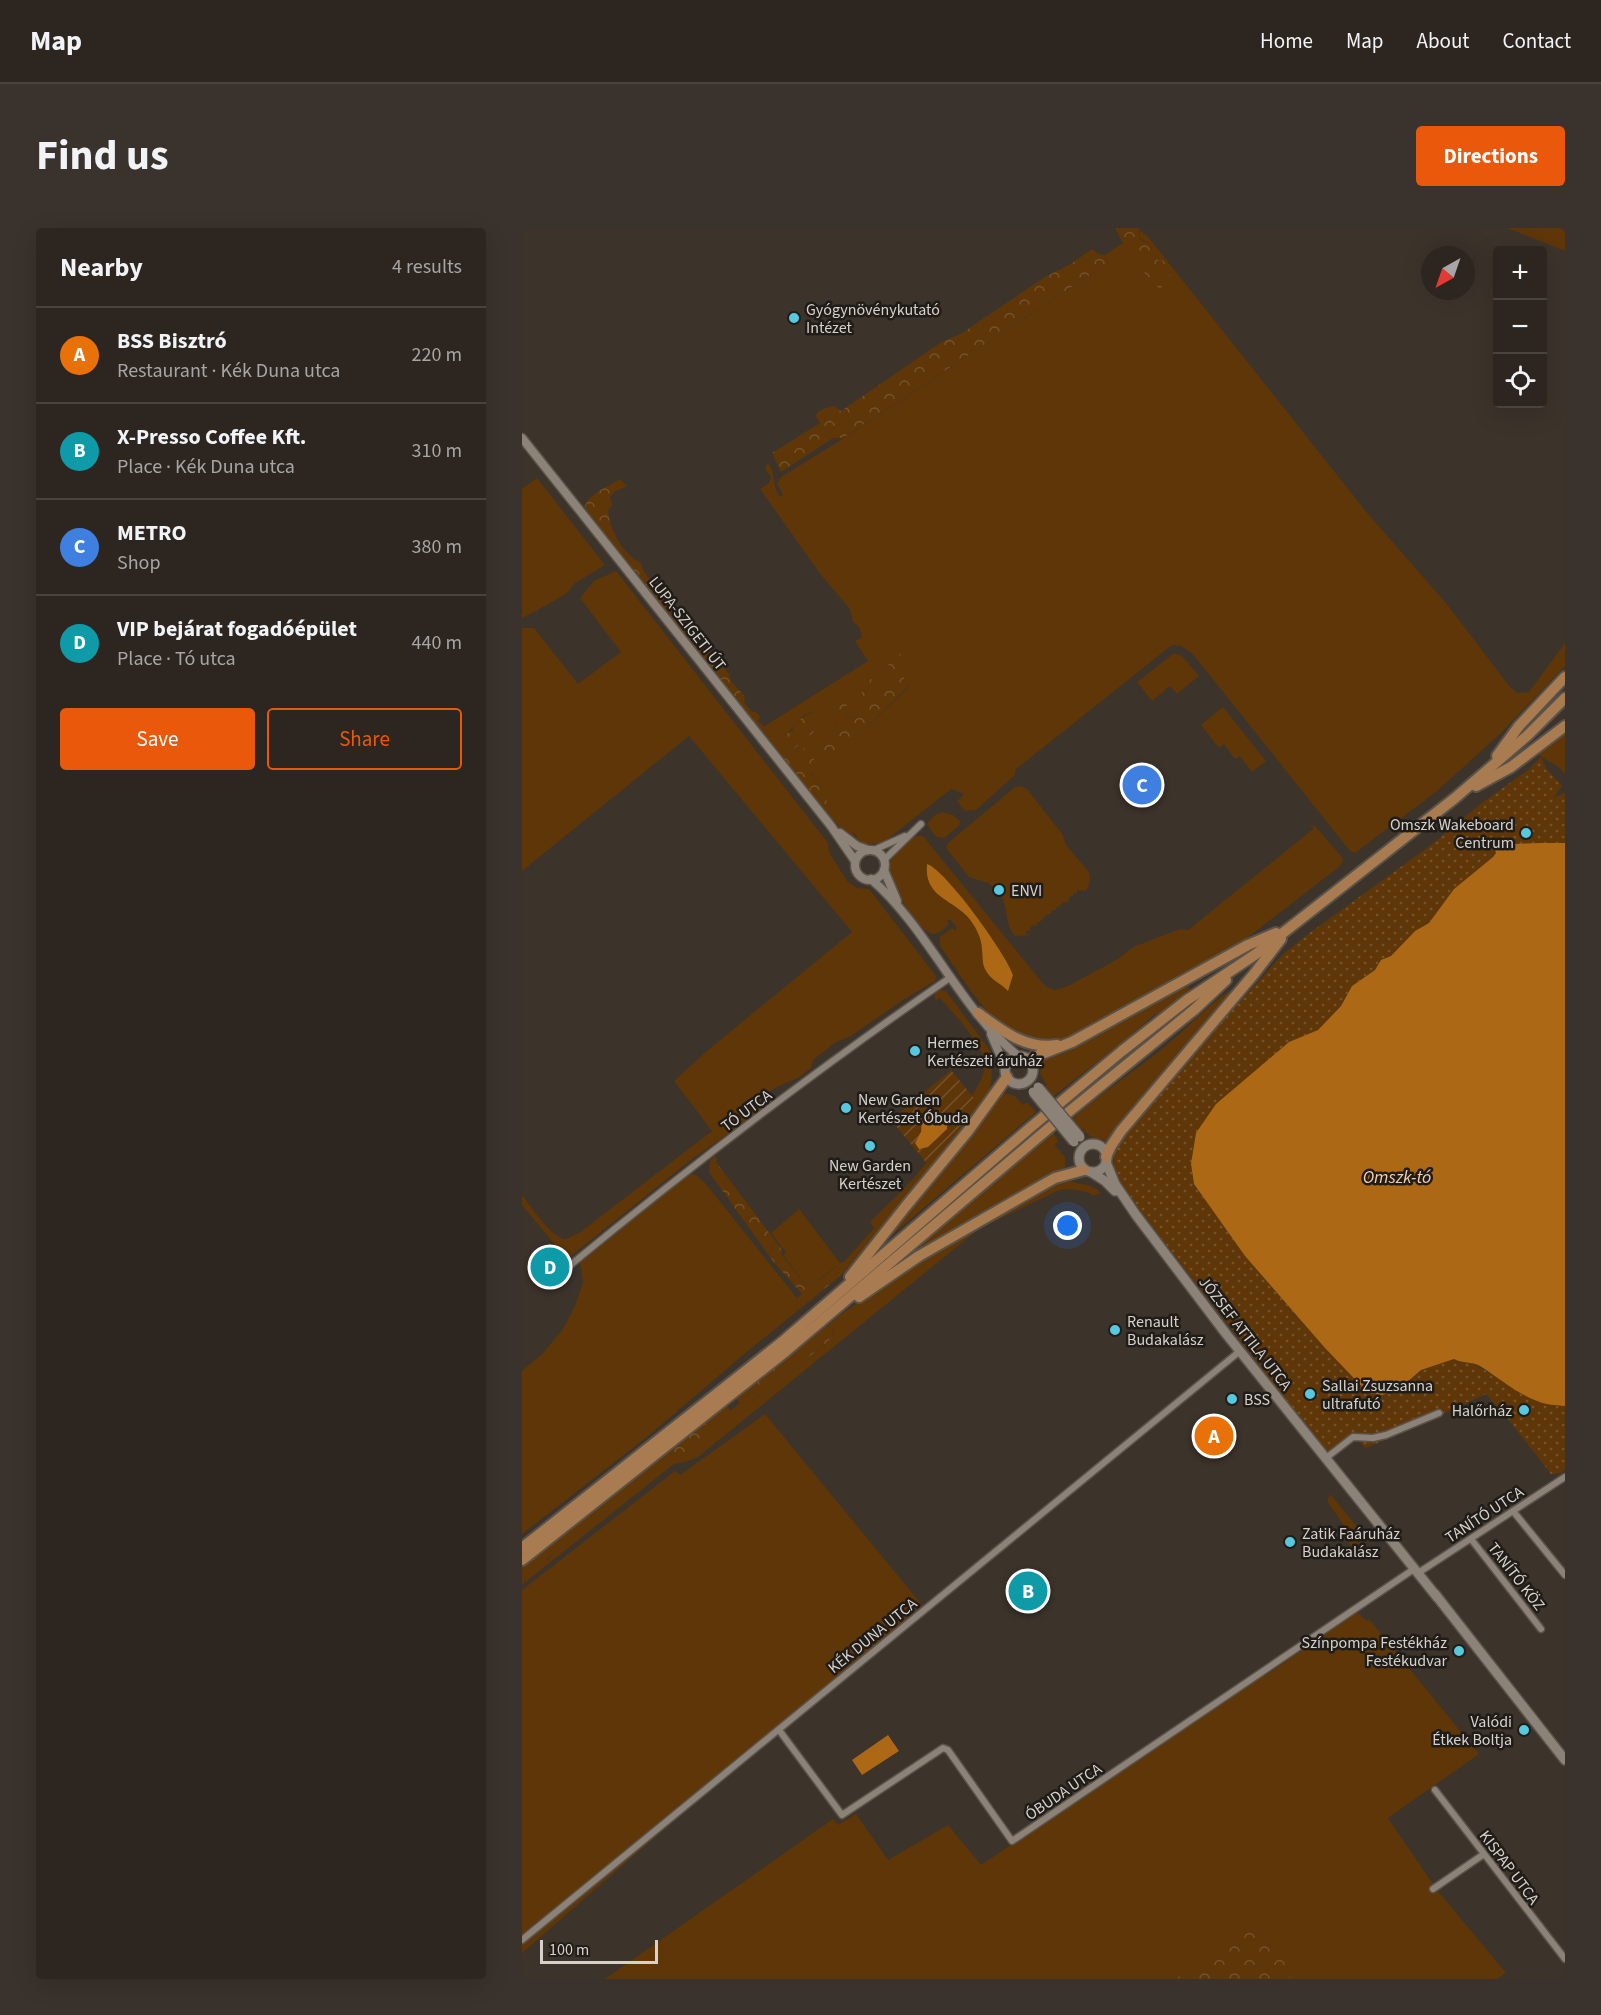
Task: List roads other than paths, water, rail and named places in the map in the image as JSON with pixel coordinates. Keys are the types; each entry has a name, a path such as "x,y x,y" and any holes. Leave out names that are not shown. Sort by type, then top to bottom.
{"main road":[{"path":"1485,773 1519,726 1565,677"},
{"path":"522,1548 838,1301 1195,1009 1256,954 1455,798 1528,735 1565,698"},
{"path":"1455,798 1511,767 1565,726"},
{"path":"522,1560 708,1414 838,1301 906,1206 968,1131 1006,1072 1009,1060 1017,1055 1029,1059 1072,1042 1248,945 1290,927"},
{"path":"838,1301 860,1297 919,1256 1046,1183 1062,1176 1100,1170 1121,1131 1254,974 1290,927"},
{"path":"978,1013 1016,1039 1040,1047 1072,1042"},
{"path":"1029,1059 1033,1067 1035,1090"},
{"path":"1006,1072 1013,1083 1035,1090 1077,1139 1103,1149 1106,1159"},
{"path":"1022,1084 1032,1076"},
{"path":"1077,1139 1079,1162 1088,1171"},
{"path":"1079,1153 1091,1144"},
{"name":"JÓZSEF ATTILA UTCA","path":"1106,1159 1115,1184 1136,1215 1240,1351 1565,1760"},
{"name":"JÓZSEF ATTILA UTCA","path":"1088,1171 1105,1181 1136,1215"}],"street":[{"name":"LUPA-SZIGETI ÚT","path":"522,438 831,826 855,861 858,874 872,879 912,924"},
{"path":"872,879 879,876 884,865 910,833 921,824"},
{"name":"LUPA-SZIGETI ÚT","path":"831,826 857,846 880,854 893,894 912,924 978,1013 1007,1047 1017,1055"},
{"path":"855,861 860,853 910,833"},
{"name":"TÓ UTCA","path":"563,1271 852,1046 951,977"},
{"name":"LUPA-SZIGETI ÚT","path":"978,1013 999,1047 1006,1072"},
{"name":"KÉK DUNA UTCA","path":"522,1940 1240,1351"},
{"path":"1326,1458 1353,1437 1373,1438 1439,1413"},
{"name":"TANÍTÓ UTCA","path":"1419,1574 1565,1477"},
{"path":"1513,1511 1565,1575"},
{"name":"TANÍTÓ KÖZ","path":"1471,1539 1541,1629"},
{"name":"ÓBUDA UTCA","path":"779,1730 842,1815 943,1748 948,1750 1012,1841 1419,1574"},
{"name":"KISPAP UTCA","path":"1435,1790 1565,1959"},
{"path":"1433,1889 1484,1854"}],"water":[{"name":"Omszk-tó","path":"1565,843 1565,1406 1547,1404 1529,1398 1480,1366 1454,1359 1421,1370 1398,1390 1382,1395 1368,1393 1325,1348 1245,1256 1194,1184 1191,1164 1196,1133 1216,1104 1289,1042 1318,1030 1341,1006 1352,986 1375,970 1381,960 1391,956 1415,931 1429,923 1454,889 1493,857 1496,853 1494,847 1498,850 1513,844"},
{"path":"927,864 936,869 961,896 1000,950 1013,975 1008,991 985,969 981,941 970,920 939,895 929,883"},
{"path":"931,1111 937,1112 947,1120 947,1129 928,1147 919,1149 915,1143 921,1132 922,1120"},
{"path":"888,1735 899,1751 862,1775 852,1760"}],"place":[{"name":"Gyógynövénykutató Intézet","path":"794,318"},
{"name":"METRO","path":"1142,785"},
{"name":"Omszk Wakeboard Centrum","path":"1526,833"},
{"name":"ENVI","path":"999,890"},
{"name":"Hermes Kertészeti áruház","path":"915,1051"},
{"name":"New Garden Kertészet Óbuda","path":"846,1108"},
{"name":"New Garden Kertészet","path":"870,1146"},
{"name":"VIP bejárat fogadóépület","path":"550,1267"},
{"name":"Renault Budakalász","path":"1115,1330"},
{"name":"Sallai Zsuzsanna ultrafutó","path":"1310,1394"},
{"name":"BSS","path":"1232,1399"},
{"name":"Halőrház","path":"1524,1410"},
{"name":"BSS Bisztró","path":"1214,1436"},
{"name":"Zatik Faáruház Budakalász","path":"1290,1542"},
{"name":"X-Presso Coffee Kft.","path":"1028,1591"},
{"name":"Színpompa Festékház Festékudvar","path":"1459,1651"},
{"name":"Valódi Étkek Boltja","path":"1524,1730"}]}
